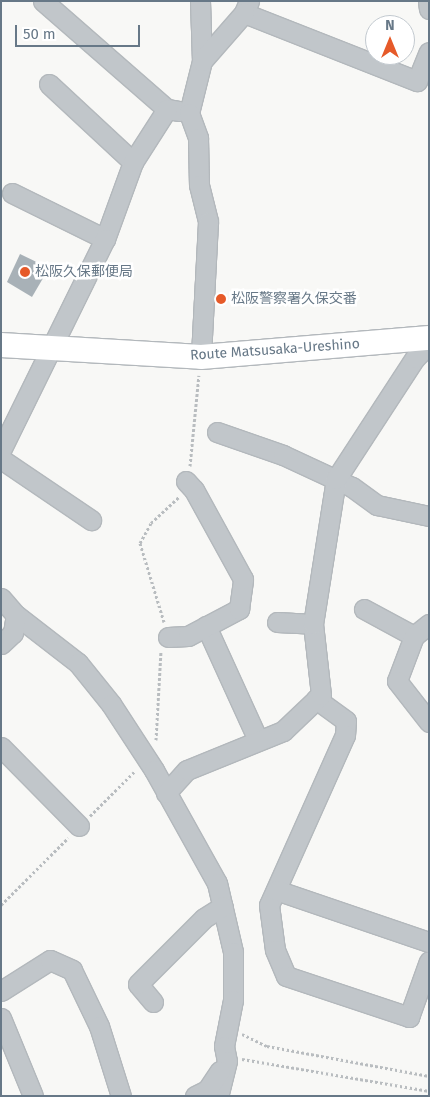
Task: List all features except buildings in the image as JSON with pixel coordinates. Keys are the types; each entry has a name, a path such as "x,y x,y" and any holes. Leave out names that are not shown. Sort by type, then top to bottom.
{"main road":[{"name":"Route Matsusaka-Ureshino","path":"1,345 53,350 201,357 429,338"}],"street":[{"path":"42,1 167,109 189,113"},
{"path":"200,1 202,61 189,113 198,138 199,185 208,222 201,357"},
{"path":"428,1 429,10"},
{"path":"202,61 246,7 423,84 429,52"},
{"path":"49,84 134,162"},
{"path":"1,450 53,350 105,239 134,162 167,109"},
{"path":"12,193 105,239"},
{"path":"166,793 187,770 282,731 321,695 313,624 336,479 415,358 429,344"},
{"path":"216,432 283,455 336,479 377,506 429,516"},
{"path":"1,459 91,520"},
{"path":"168,637 188,636 239,609 243,579 194,490 186,481"},
{"path":"1,598 16,615 78,662 111,704 154,770 217,883 233,952 233,1000 224,1046 227,1061 218,1096"},
{"path":"364,609 414,636"},
{"path":"1,644 13,632 16,615"},
{"path":"277,622 313,624"},
{"path":"429,624 414,636 397,681 429,722"},
{"path":"206,626 258,740"},
{"path":"316,699 346,721 345,735 269,905 275,950 286,976 409,1017 429,961"},
{"path":"1,746 79,826"},
{"path":"276,890 429,942"},
{"path":"153,1002 138,984 204,918 223,906"},
{"path":"1,991 50,960 72,970 99,1026 121,1096"},
{"path":"1,1018 33,1096"},
{"path":"195,1096 207,1090 227,1061"}],"path":[{"path":"154,770 161,649 168,637 140,543 150,523 182,495 192,459 201,357"},
{"path":"227,1030 267,1046 429,1076"},
{"path":"227,1061 238,1058 429,1091"}],"place":[{"name":"松阪久保郵便局","path":"25,272"},
{"name":"松阪警察署久保交番","path":"221,299"}]}
